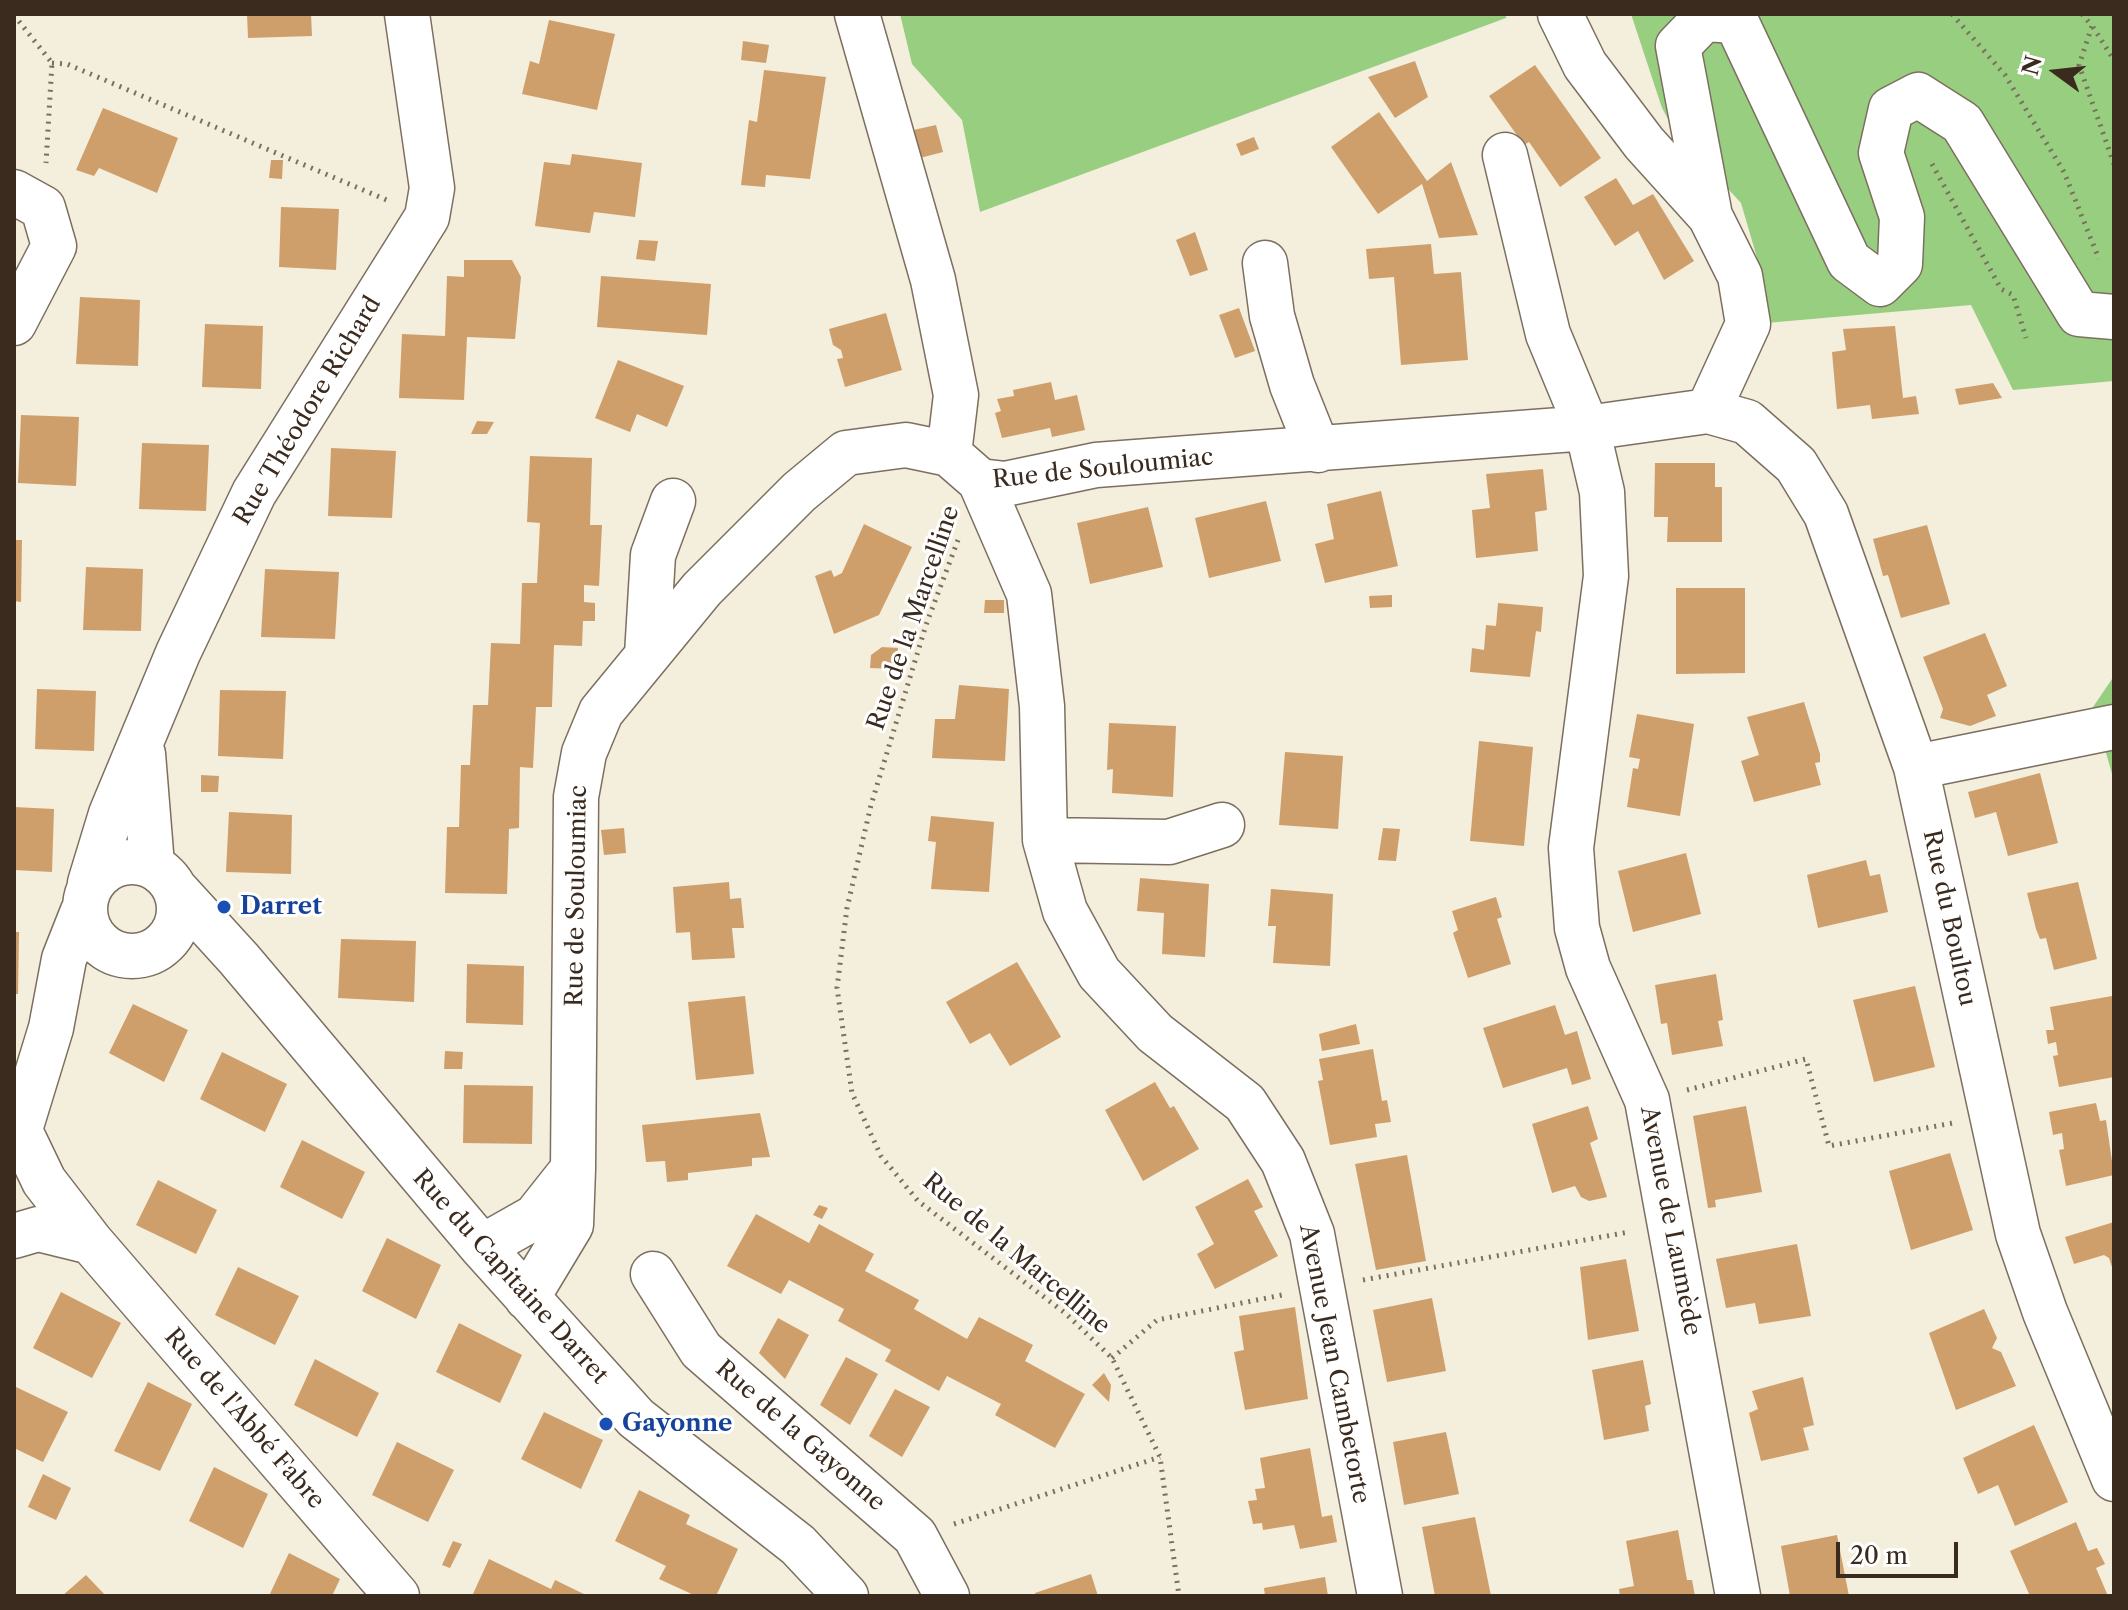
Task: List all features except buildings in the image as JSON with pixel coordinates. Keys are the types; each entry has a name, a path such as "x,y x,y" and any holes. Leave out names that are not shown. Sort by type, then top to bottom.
{"street":[{"name":"Rue Théodore Richard","path":"17,1140 51,1028 64,959 111,814 178,653 254,493 427,217 432,188 407,14"},
{"path":"857,14 933,280 956,395 965,467"},
{"path":"1560,14 1585,65 1644,143 1710,216 1740,276 1748,324 1708,411"},
{"path":"1710,216 1678,46 1704,19 1736,21 1849,261 1880,284 1900,264 1902,217 1881,153 1891,109 1918,95 1962,123 2079,314 2114,317"},
{"name":"Avenue de Laumède","path":"1505,155 1548,334 1587,428 1602,492 1606,576 1571,848 1577,928 1588,968 1647,1100 1738,1596"},
{"path":"14,323 54,246 28,200"},
{"path":"1265,263 1272,316 1292,385 1318,450"},
{"name":"Rue de Souloumiac","path":"527,1298 571,1225 576,797 584,753 601,712 702,589 799,492 846,453 906,445 1005,484 1096,465 1587,428 1708,411"},
{"name":"Rue du Boultou","path":"1708,411 1747,422 1796,465 1826,514 1916,767 2018,1234 2045,1312 2114,1479"},
{"name":"Avenue Jean Cambetorte","path":"965,467 1029,594 1042,706 1045,840 1065,911 1099,973 1155,1033 1245,1103 1283,1161 1312,1234 1380,1596"},
{"path":"647,655 653,555 673,501"},
{"path":"1916,767 2114,727"},
{"name":"Rue Théodore Richard","path":"143,743 145,813 165,878"},
{"path":"1045,840 1169,842 1222,825"},
{"path":"146,952 178,920 165,878 118,862 86,897 96,943 146,952 239,959"},
{"name":"Rue du Capitaine Darret","path":"165,878 239,959 482,1247 636,1418 798,1545 846,1596"},
{"name":"Rue Théodore Richard","path":"51,1028 81,990 146,952"},
{"name":"Rue de l'Abbé Fabre","path":"17,1140 91,1242 397,1596"},
{"path":"482,1247 535,1217 573,1169"},
{"path":"14,1236 38,1229 91,1242"},
{"name":"Rue de la Gayonne","path":"653,1274 701,1350 915,1536 947,1596"}],"path":[{"path":"1952,14 2005,75 2064,172 2103,269"},
{"path":"2082,14 2114,60"},
{"path":"14,15 52,63 67,64 386,199"},
{"path":"2092,26 2079,65 2114,164"},
{"path":"28,200 52,63"},
{"path":"1891,109 1920,143 2001,289 2013,295 2026,338"},
{"name":"Rue de la Marcelline","path":"965,467 926,625 871,805 847,908 837,988 852,1093 881,1156 918,1201 1065,1313 1112,1358 1160,1457 1179,1596"},
{"path":"1647,1100 1806,1059 1829,1146 1993,1116"},
{"path":"1112,1358 1157,1320 1669,1225"},
{"path":"915,1536 1160,1457"}],"green space":[{"path":"900,14 1506,14 1506,18 980,212 962,120 912,64"},
{"path":"1631,14 2114,14 2114,381 2013,390 1971,305 1766,323 1765,285 1741,203 1674,130 1662,108"},
{"path":"2114,676 2114,781 2093,707"}],"place":[{"name":"Darret","path":"224,907"},
{"name":"Gayonne","path":"606,1424"}]}
